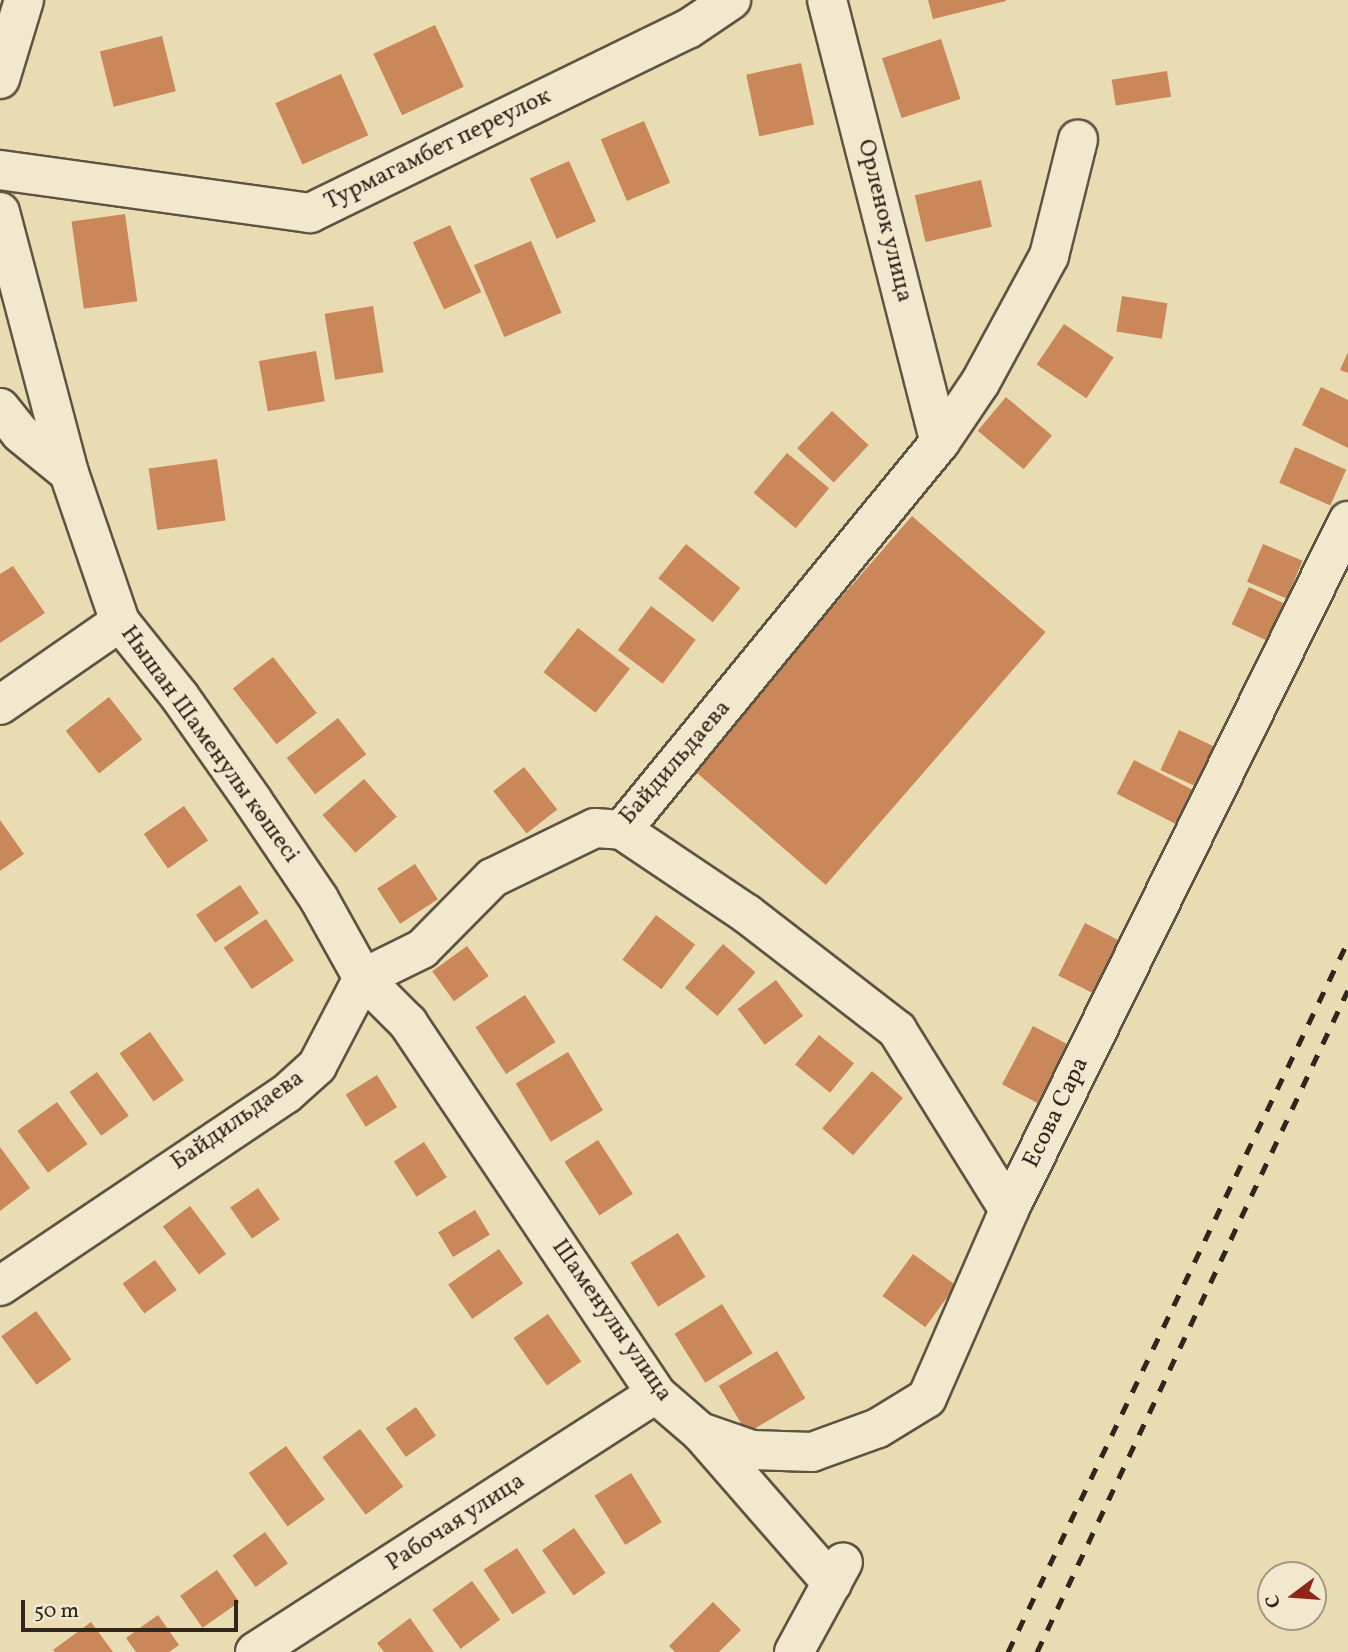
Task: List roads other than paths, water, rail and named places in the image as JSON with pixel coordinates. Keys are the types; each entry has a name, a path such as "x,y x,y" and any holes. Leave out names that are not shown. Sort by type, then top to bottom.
{"street":[{"path":"0,79 24,0"},
{"name":"Турмагамбет переулок","path":"0,170 310,212 688,29 731,0"},
{"name":"Орленок улица","path":"827,0 940,442"},
{"name":"Байдильдаева","path":"0,1286 286,1094 317,1066 363,978 422,949 492,878 596,828 622,830 940,442 980,383 1049,256 1078,140"},
{"name":"Нышан Шаменулы көшесі","path":"0,212 69,473 120,622 180,697 253,801 319,899 363,978"},
{"path":"0,408 20,433 69,473"},
{"name":"Есова Сара","path":"1009,1210 1348,521"},
{"path":"0,705 120,622"},
{"name":"Есова Сара","path":"622,830 747,914 897,1030 1009,1210"},
{"name":"Шаменулы улица","path":"363,978 408,1023 656,1394 701,1433 752,1450 812,1452 878,1428 927,1398 1009,1210"},
{"name":"Рабочая улица","path":"255,1652 656,1394"},
{"path":"701,1433 838,1572 794,1652"}],"railway":[{"path":"1008,1652 1348,941"},
{"path":"1037,1652 1348,990"}]}
